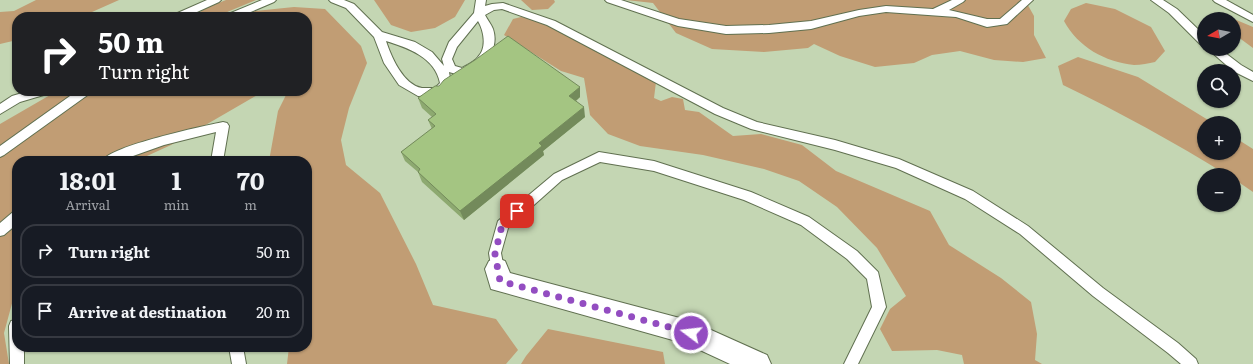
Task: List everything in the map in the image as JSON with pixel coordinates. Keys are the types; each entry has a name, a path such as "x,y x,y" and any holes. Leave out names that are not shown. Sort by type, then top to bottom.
{"street":[{"path":"497,269 500,281 691,333 758,364"}],"lane":[{"path":"188,12 216,0"},
{"path":"242,12 271,0"},
{"path":"334,0 350,3 378,34 389,63 403,82 418,92 436,92 446,84 443,71 428,55 411,45 378,34"},
{"path":"480,0 479,14 488,29 489,48 482,60 463,72 451,69 447,59 453,45 479,14 492,7 503,6 510,8 551,24 719,111 755,126 835,144 899,164 970,195 1024,230 1098,292 1173,348 1191,364"},
{"path":"610,0 678,22 726,30 769,29 811,25 859,13 882,5 956,14 987,23 1004,22 1028,0"},
{"path":"1156,0 1173,11 1197,34"},
{"path":"1218,0 1253,19"},
{"path":"932,12 945,8 959,1"},
{"path":"959,1 957,8 961,13 971,18"},
{"path":"1222,56 1237,68 1253,77"},
{"path":"0,110 21,96"},
{"path":"16,99 26,96"},
{"path":"0,152 78,96"},
{"path":"118,156 163,139 223,126 218,156"},
{"path":"497,269 495,254 502,225 558,177 599,157 654,166 747,196 806,221 852,256 873,276 879,307 851,364"},
{"path":"0,231 12,220"},
{"path":"17,352 17,364"},
{"path":"237,352 239,364"}],"shaded area":[{"path":"36,0 119,0 92,12 12,12 12,41 0,44 0,12 14,11"},
{"path":"226,0 256,0 227,12 200,12"},
{"path":"374,0 465,0 455,17 435,28 411,32 391,25"},
{"path":"521,0 554,0 555,2 548,9 532,10"},
{"path":"626,0 1025,0 1034,16 1034,35 1046,58 1023,62 994,60 960,51 932,55 914,63 875,67 840,56 814,44 808,48 764,52 712,49 676,33 653,3"},
{"path":"1086,3 1115,9 1151,27 1165,51 1155,62 1134,65 1113,61 1093,52 1077,38 1064,21 1071,9"},
{"path":"294,7 325,9 361,46 367,63 349,108 341,140 346,165 380,193 416,264 433,305 496,319 518,350 506,364 287,364 288,352 312,352 312,156 270,156 278,111 286,96 312,96 312,12 252,12"},
{"path":"521,17 534,19 560,31 656,82 654,98 661,101 672,97 683,99 685,110 699,112 733,136 761,134 802,145 836,171 930,211 949,245 1001,278 1031,302 1037,334 1035,360 1042,364 964,364 962,355 937,350 892,351 880,329 890,309 906,296 877,248 837,207 799,181 764,169 703,155 640,146 608,134 590,115 584,78 561,71 504,35 513,19"},
{"path":"1241,22 1253,27 1253,48 1241,39"},
{"path":"1078,57 1138,77 1202,116 1197,116 1197,157 1146,128 1063,85 1058,66"},
{"path":"48,96 256,96 171,145 147,156 12,156 12,303 4,333 9,364 0,364 0,124"},
{"path":"1241,141 1253,149 1253,192 1241,184 1241,168 1215,168 1202,160 1241,160"},
{"path":"548,329 663,352 665,364 521,364"}],"building":[{"path":"508,36 580,87 569,96 584,107 539,143 542,146 460,211 418,172 420,169 401,152 435,126 428,120 436,114 418,98 435,86 439,86 444,80"}],"route":[{"path":"517,211 502,225 495,254 500,281 691,333"}]}
